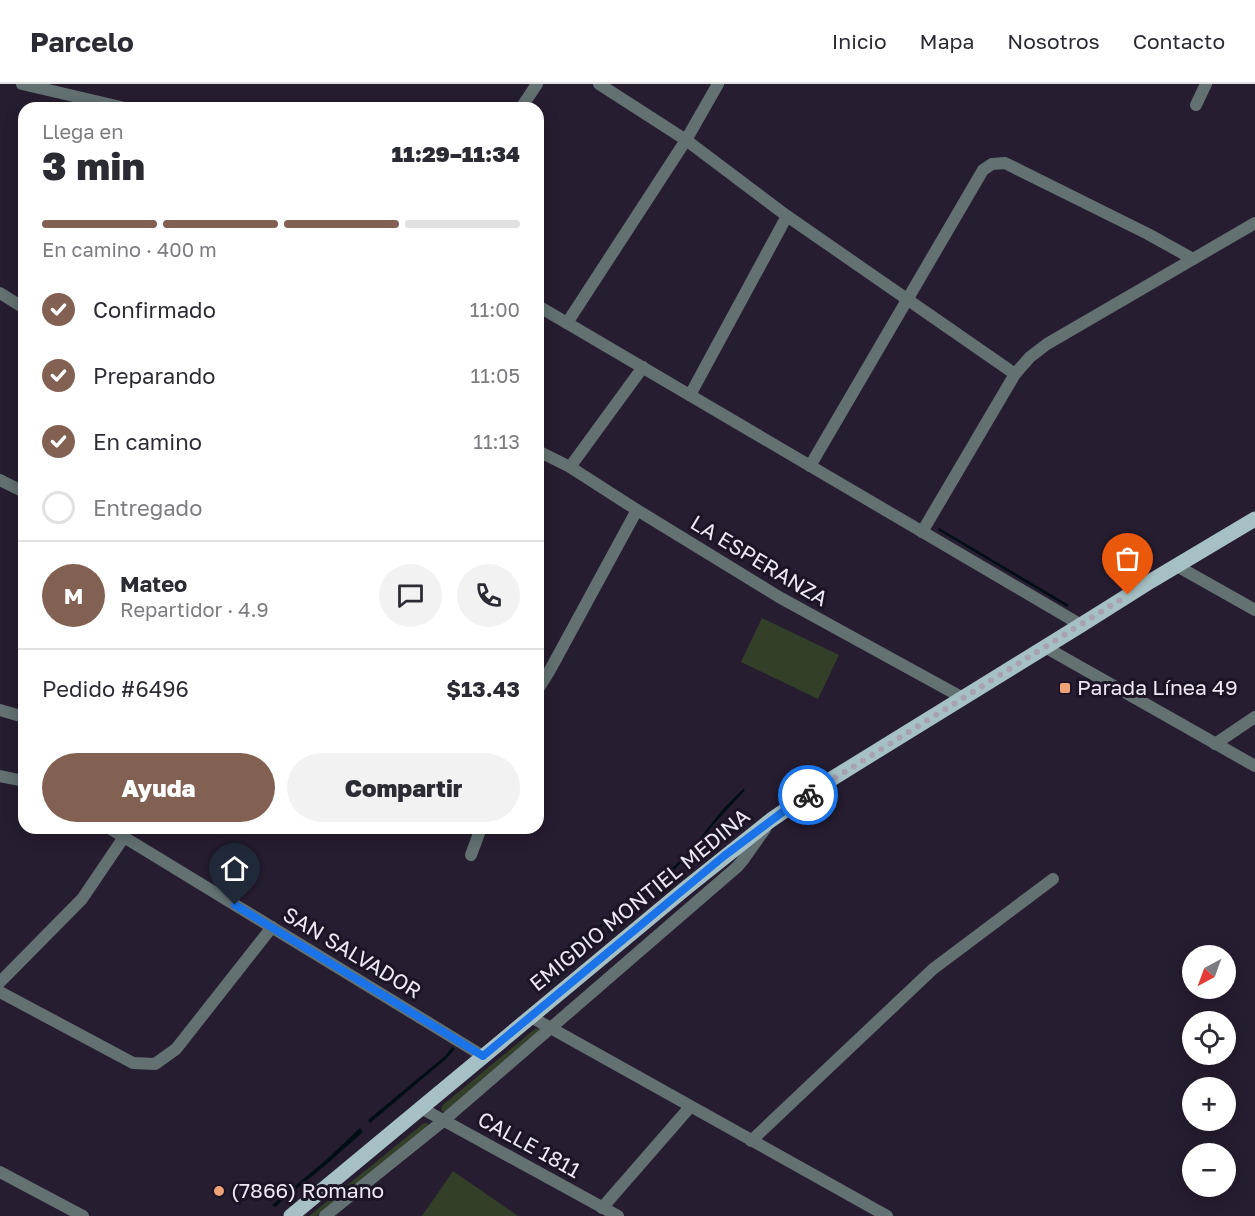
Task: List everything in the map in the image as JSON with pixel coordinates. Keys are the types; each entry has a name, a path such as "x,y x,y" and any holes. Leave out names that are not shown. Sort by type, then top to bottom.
{"main road":[{"name":"EMIGDIO MONTIEL MEDINA","path":"291,1216 771,820 825,783 1255,519"}],"street":[{"path":"22,84 99,102"},
{"path":"525,102 537,84"},
{"path":"599,84 686,140 787,216 1015,374"},
{"path":"567,323 686,140 718,84"},
{"path":"1197,105 1206,84"},
{"path":"810,466 983,170 992,164 1005,163 1148,234 1193,259"},
{"path":"690,395 787,216"},
{"path":"922,532 1015,374 1030,357 1047,344 1255,223"},
{"path":"0,293 18,304"},
{"path":"544,310 1081,625"},
{"path":"570,468 643,367"},
{"name":"LA ESPERANZA","path":"544,454 779,597 963,698"},
{"path":"0,480 18,489"},
{"path":"544,680 637,510"},
{"path":"1177,566 1255,610"},
{"path":"1045,647 1255,766"},
{"path":"0,710 18,715"},
{"path":"1215,744 1255,717"},
{"path":"0,777 18,781"},
{"path":"325,1216 443,1121 737,867 771,820"},
{"name":"SAN SALVADOR","path":"119,834 483,1056"},
{"path":"471,855 479,834"},
{"path":"0,982 82,899 124,837"},
{"path":"751,1141 933,969 1053,879"},
{"path":"0,992 134,1063 155,1064 176,1049 272,927"},
{"path":"531,1017 751,1141 867,1212 887,1216"},
{"path":"602,1208 690,1107"},
{"name":"CALLE 1811","path":"421,1108 618,1216"},
{"path":"0,1172 83,1216"}],"green space":[{"path":"762,618 839,655 818,699 741,662"},
{"path":"539,1028 541,1029 445,1112 442,1111 444,1104"},
{"path":"424,1123 429,1125 317,1216 309,1216"},
{"path":"453,1171 518,1216 422,1216"}],"shaded area":[{"path":"939,528 1069,605 1067,607 938,530"},
{"path":"743,789 745,790 673,871 655,881 649,889 596,931 595,929 688,853 723,809"},
{"path":"452,1047 455,1049 447,1058 370,1123 368,1120 445,1056"},
{"path":"360,1128 363,1132 329,1162 275,1207 272,1205 326,1160"}],"way so far":[{"path":"808,795 1128,595"}],"place":[{"name":"Parada Línea 49","path":"1065,688"},
{"name":"(7866) Romano","path":"219,1191"}],"route":[{"path":"235,905 483,1056 724,856 808,795"}]}
